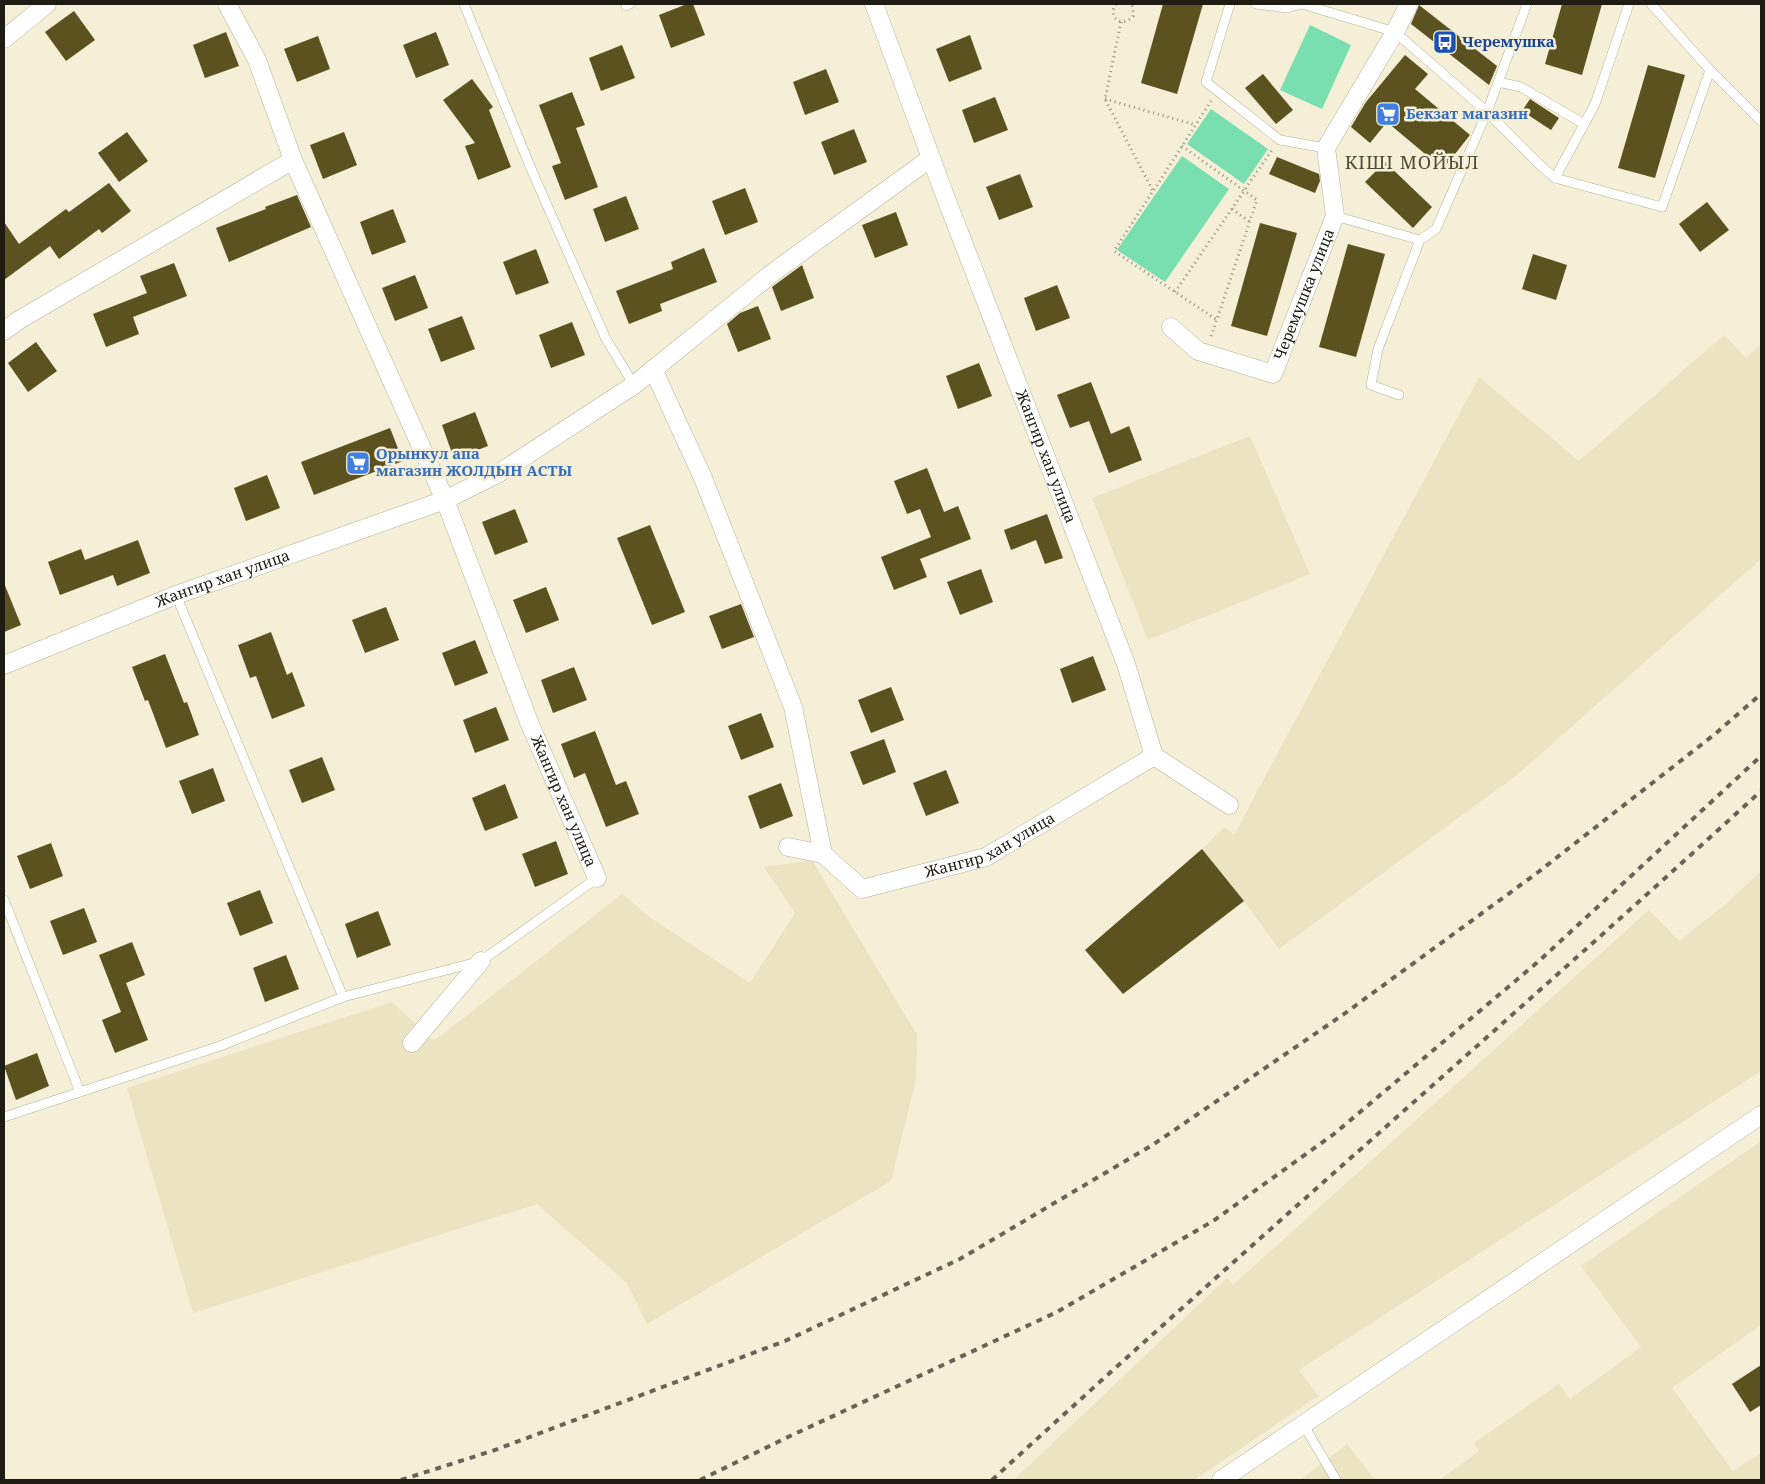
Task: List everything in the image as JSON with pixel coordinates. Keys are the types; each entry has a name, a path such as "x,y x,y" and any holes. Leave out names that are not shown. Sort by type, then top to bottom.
{"street":[{"path":"4,39 47,4"},
{"name":"Жангир хан улица","path":"227,4 257,60 293,160 445,500 529,722 597,878"},
{"name":"Жангир хан улица","path":"823,854 862,889 986,857 1154,756 1126,664 931,158 874,4"},
{"path":"1326,148 1395,32 1409,4"},
{"name":"Черемушка улица","path":"1171,327 1198,351 1273,374 1335,216 1326,148"},
{"name":"Жангир хан улица","path":"4,665 176,595 445,500 500,473 634,385 775,271 931,158"},
{"path":"4,331 19,320 293,160"},
{"path":"653,369 703,478 793,707 823,854 788,847"},
{"path":"1154,756 1229,805"},
{"path":"412,1043 481,961"},
{"path":"1221,1480 1761,1115"}],"lane":[{"path":"464,4 532,171 606,339 634,385"},
{"path":"1230,4 1206,82 1280,140 1326,148"},
{"path":"1256,4 1287,8 1301,4 1395,32 1487,112 1555,178 1662,207 1710,70"},
{"path":"1399,395 1371,385 1378,349 1420,240 1436,230 1487,112 1527,4"},
{"path":"1555,178 1595,104 1629,4"},
{"path":"1652,4 1710,70 1761,121"},
{"path":"1498,82 1521,87 1584,124"},
{"path":"1335,216 1420,240"},
{"path":"176,595 343,997"},
{"path":"4,1117 220,1046 343,997 481,961 597,878"},
{"path":"4,900 80,1092"},
{"path":"1303,1424 1336,1480"}],"path":[{"path":"1116,4 1113,9 1114,15 1121,22"},
{"path":"1121,22 1128,21 1133,16 1134,8 1131,4"},
{"path":"1121,22 1105,100 1154,191"},
{"path":"1217,320 1114,251 1218,91"},
{"path":"1105,100 1196,125"},
{"path":"1210,103 1218,109"},
{"path":"1182,146 1257,200 1206,353"},
{"path":"1175,292 1274,147"},
{"path":"1232,209 1250,222"}],"shaded area":[{"path":"1724,335 1746,358 1761,344 1761,559 1517,775 1279,949 1244,901 1202,849 1225,827 1234,835 1479,377 1579,461"},
{"path":"1250,436 1310,574 1148,640 1092,498"},
{"path":"812,860 917,1035 916,1079 891,1181 647,1324 627,1283 537,1204 193,1313 127,1088 392,1002 434,1041 622,894 651,918 750,983 795,913 764,867"},
{"path":"1761,871 1761,1071 1299,1370 1318,1396 1194,1480 1014,1480 1227,1278 1233,1285 1649,910 1679,941 1727,903"},
{"path":"1761,1141 1761,1325 1672,1388 1733,1471 1761,1453 1761,1480 1440,1480 1479,1451 1474,1443 1559,1384 1570,1399 1641,1347 1581,1266"},
{"path":"1347,1444 1375,1480 1300,1480"}],"green space":[{"path":"1310,25 1351,45 1322,109 1280,90"},
{"path":"1211,109 1268,149 1244,184 1187,144"},
{"path":"1182,156 1229,189 1165,282 1117,250"}],"building":[{"path":"687,4 693,4 705,35 671,48 659,15"},
{"path":"1163,4 1203,4 1177,94 1141,83"},
{"path":"1562,4 1602,4 1582,75 1545,64"},
{"path":"1419,5 1497,66 1489,85 1411,24"},
{"path":"74,11 95,40 66,61 45,32"},
{"path":"226,32 239,66 205,78 193,45"},
{"path":"436,32 449,65 416,78 403,45"},
{"path":"970,35 982,69 949,82 936,49"},
{"path":"318,36 330,69 297,82 284,49"},
{"path":"622,45 635,78 601,91 589,58"},
{"path":"1405,55 1428,74 1415,89 1470,135 1443,169 1387,122 1370,143 1351,127 1366,102"},
{"path":"1648,65 1685,75 1655,178 1618,168"},
{"path":"826,69 839,102 805,115 793,82"},
{"path":"1263,74 1293,110 1276,124 1245,88"},
{"path":"472,79 493,107 489,110 511,167 478,180 465,146 475,143 443,100"},
{"path":"572,92 585,125 576,128 598,187 565,200 552,166 561,163 539,105"},
{"path":"995,97 1008,130 974,143 962,110"},
{"path":"1530,99 1559,118 1551,130 1522,111"},
{"path":"854,129 867,162 834,175 821,142"},
{"path":"127,132 148,161 119,182 98,153"},
{"path":"344,132 357,165 323,179 310,145"},
{"path":"1277,157 1319,174 1320,181 1315,193 1269,174"},
{"path":"1385,162 1432,207 1413,228 1365,182"},
{"path":"1020,174 1033,207 999,220 986,187"},
{"path":"109,183 131,211 102,233 99,229 59,259 50,246 4,280 4,222 19,244 66,209 69,212"},
{"path":"745,188 758,222 725,235 712,201"},
{"path":"297,195 311,227 229,262 216,228"},
{"path":"626,196 639,229 605,242 593,209"},
{"path":"1707,202 1729,230 1700,252 1679,224"},
{"path":"393,209 406,242 372,255 360,222"},
{"path":"896,212 908,245 875,258 862,225"},
{"path":"1260,223 1297,233 1267,336 1231,326"},
{"path":"1348,244 1385,254 1356,357 1319,347"},
{"path":"704,248 717,282 660,304 662,311 629,324 616,291 673,269 671,262"},
{"path":"536,249 549,283 516,295 503,262"},
{"path":"1533,254 1567,265 1556,300 1522,289"},
{"path":"174,263 187,296 133,317 139,334 106,347 93,314 147,293 140,276"},
{"path":"802,265 814,298 781,311 772,287"},
{"path":"415,275 428,308 395,321 382,288"},
{"path":"1057,285 1070,318 1036,331 1024,298"},
{"path":"758,306 771,339 738,352 727,324 740,313"},
{"path":"462,316 475,349 441,362 428,329"},
{"path":"572,322 585,355 551,368 539,335"},
{"path":"36,342 57,371 28,392 8,363"},
{"path":"979,363 992,396 958,409 946,376"},
{"path":"1091,382 1111,434 1129,426 1142,460 1109,473 1089,421 1070,428 1057,395"},
{"path":"475,412 488,446 454,459 442,425"},
{"path":"390,428 403,461 314,495 301,462"},
{"path":"927,468 944,512 958,506 971,539 920,559 927,577 894,590 881,557 931,537 920,509 907,514 894,481"},
{"path":"267,475 280,508 246,521 234,488"},
{"path":"515,509 528,542 495,555 482,522"},
{"path":"1047,514 1063,558 1045,564 1036,540 1011,550 1004,530"},
{"path":"650,525 685,612 652,625 617,538"},
{"path":"138,540 150,573 117,586 113,575 60,595 48,562 81,549 85,560"},
{"path":"981,569 993,602 960,615 947,582"},
{"path":"4,583 21,625 4,632"},
{"path":"546,587 559,620 526,633 513,600"},
{"path":"741,604 754,637 722,649 709,616"},
{"path":"386,607 399,640 365,653 352,620"},
{"path":"271,632 287,675 292,672 305,706 272,719 256,676 250,678 238,645"},
{"path":"475,640 488,673 455,686 442,653"},
{"path":"165,654 184,703 187,702 199,735 166,748 148,700 145,701 132,667"},
{"path":"1093,656 1106,690 1072,703 1060,669"},
{"path":"574,667 587,700 553,713 541,680"},
{"path":"891,687 904,720 871,733 858,700"},
{"path":"496,707 509,740 475,753 463,720"},
{"path":"761,713 774,747 741,760 728,726"},
{"path":"595,731 616,785 626,781 639,814 606,827 585,773 574,778 561,744"},
{"path":"884,739 896,772 863,785 850,752"},
{"path":"322,757 335,790 302,803 289,770"},
{"path":"213,768 225,801 192,814 179,781"},
{"path":"946,770 959,803 926,816 913,783"},
{"path":"781,783 793,816 760,829 748,796"},
{"path":"505,784 518,818 485,831 472,798"},
{"path":"556,841 568,874 535,887 522,854"},
{"path":"51,843 63,876 30,889 17,856"},
{"path":"1202,849 1244,901 1123,994 1085,950"},
{"path":"260,890 273,923 240,936 227,903"},
{"path":"84,908 97,942 63,955 50,921"},
{"path":"378,911 391,945 357,958 345,924"},
{"path":"132,942 145,975 126,983 148,1040 115,1053 102,1020 121,1012 99,955"},
{"path":"286,955 299,989 265,1002 253,968"},
{"path":"37,1053 49,1086 16,1100 4,1066"},
{"path":"1761,1365 1761,1405 1750,1412 1732,1384"}],"railway":[{"path":"401,1480 495,1450 785,1341 960,1259 1154,1144 1344,1014 1537,873 1715,734 1761,694"},
{"path":"700,1480 1057,1312 1213,1221 1334,1134 1539,961 1761,756"},
{"path":"992,1480 1761,791"}],"place":[{"name":"Черемушка","path":"1445,42"},
{"name":"Бекзат магазин","path":"1388,114"},
{"name":"Орынкул апа магазин ЖОЛДЫН АСТЫ","path":"358,463"}],"district":[{"name":"КІШІ МОЙЫЛ","path":"1412,163"}]}
